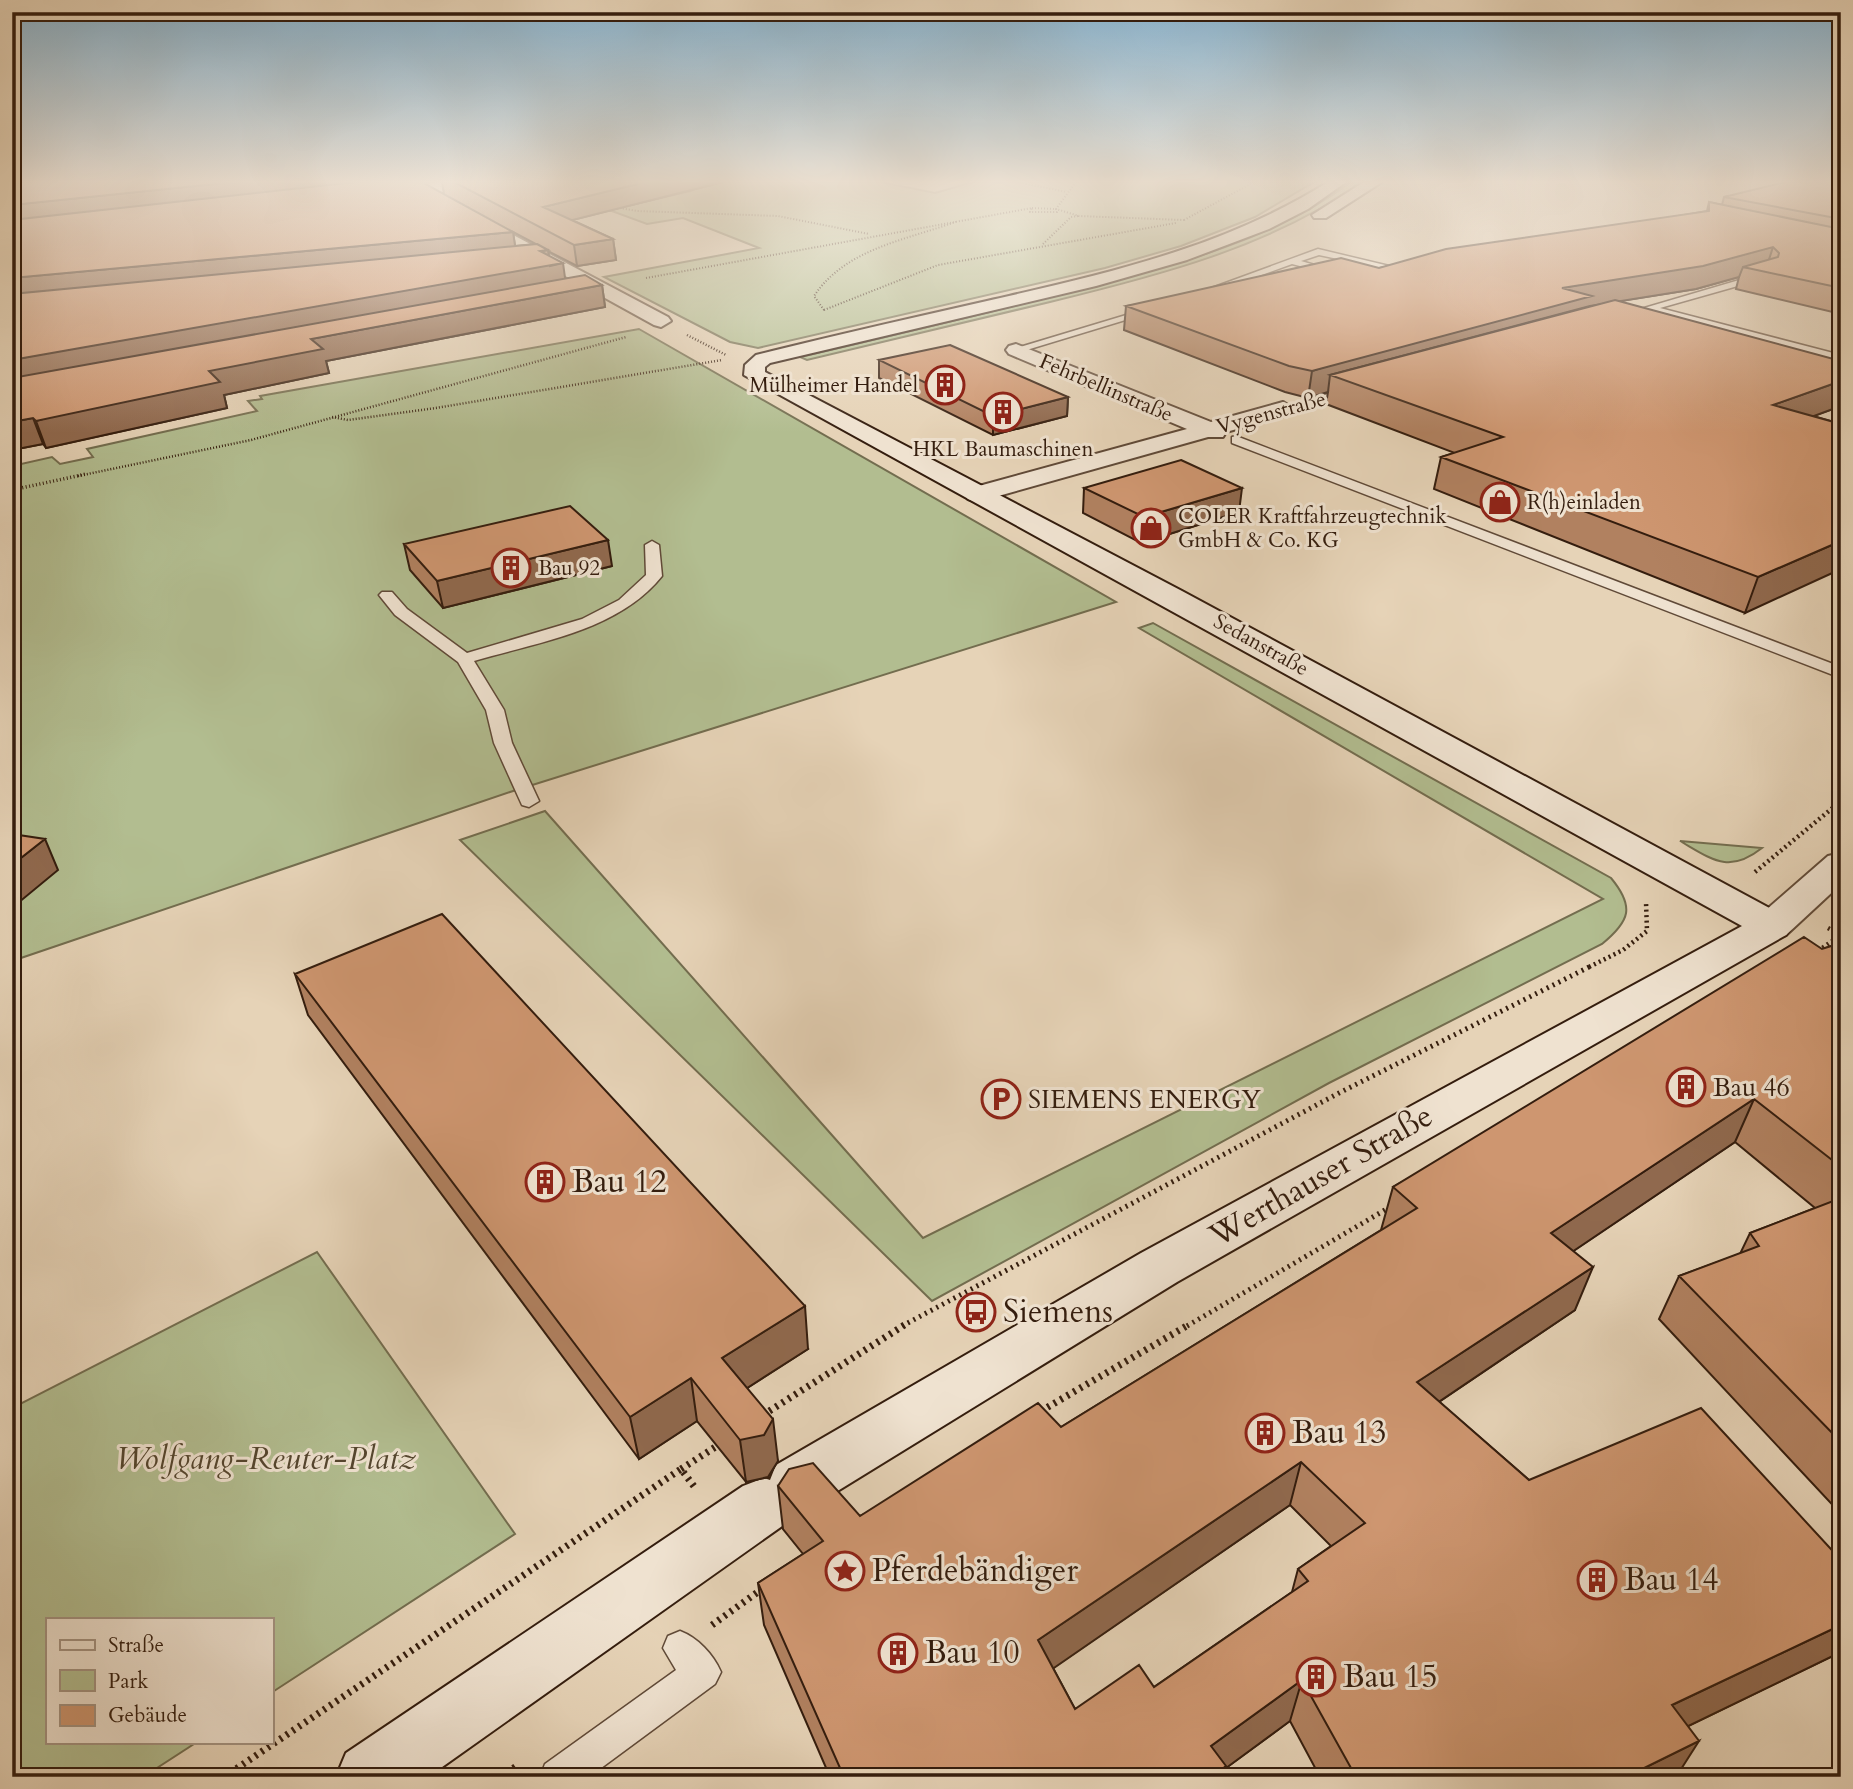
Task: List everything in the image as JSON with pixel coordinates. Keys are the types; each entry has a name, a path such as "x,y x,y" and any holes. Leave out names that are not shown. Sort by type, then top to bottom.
{"main road":[{"path":"557,265 666,324"},
{"name":"Sedanstraße","path":"1149,265 763,359 755,365 755,375 1172,597 1772,926"},
{"path":"783,390 793,372 806,366 1075,301 1154,280 1195,265"},
{"path":"566,293 597,288"},
{"name":"Fehrbellinstraße","path":"1016,350 1237,440"},
{"name":"Vygenstraße","path":"977,494 1283,409"},
{"name":"Werthauser Straße","path":"370,1777 780,1494 949,1389 1398,1131 1772,926 1841,864"}],"lane":[{"path":"1199,294 1284,265"},
{"path":"1306,265 1345,277"},
{"path":"1378,275 1401,270 1380,265"},
{"path":"1608,320 1767,275"},
{"path":"1016,350 1160,307"},
{"path":"1647,309 1841,358"},
{"name":"Vygenstraße","path":"1283,409 1362,388"},
{"path":"1237,440 1841,673"},
{"path":"465,659 588,622 625,603 654,576 652,545"},
{"path":"387,594 401,611 465,659 475,681 495,710 503,743 529,801"},
{"path":"558,1777 703,1672 680,1648"}],"path":[{"path":"597,288 714,265"},
{"path":"824,310 814,296 821,282 848,265"},
{"path":"816,317 824,310 937,265"},
{"path":"12,490 251,440 332,417 666,324 730,358 450,406 348,420 332,417"},
{"path":"721,360 733,367"},
{"path":"1752,874 1841,801"},
{"path":"759,1418 898,1328 1339,1093 1623,950 1647,931 1647,903 1639,894"},
{"path":"1813,955 1841,935"},
{"path":"1031,1417 1403,1199"},
{"path":"681,1469 717,1446"}],"green space":[{"path":"666,265 1114,265 758,348 730,342 604,277"},
{"path":"1167,265 1186,265 1090,292 837,353 807,360 800,357 1002,309"},
{"path":"639,329 1116,602 510,792 12,961 12,466 52,457 60,464 93,457 87,449 257,411 248,401 262,399 260,396"},
{"path":"1153,623 1611,878 1624,897 1626,913 1619,928 1602,944 1329,1083 932,1301 460,840 545,811 923,1238 1603,899 1139,628"},
{"path":"1680,841 1762,848 1740,861 1730,862 1702,854"},
{"name":"Wolfgang-Reuter-Platz","path":"317,1252 515,1534 273,1692 273,1618 46,1618 46,1744 194,1744 143,1777 12,1777 12,1408"}],"building":[{"path":"12,265 148,265 12,278"},
{"path":"311,265 549,265 12,360 12,294"},
{"path":"1307,265 1369,265 1379,268 1388,265 1705,265 1562,288 1592,296 1312,371 1289,366 1126,306"},
{"path":"1841,265 1841,288 1743,267"},
{"path":"585,275 602,285 311,339 323,349 209,371 220,382 36,421 33,418 12,422 12,378"},
{"path":"1615,300 1841,361 1841,381 1773,405 1841,424 1841,541 1758,577 1441,457 1503,437 1330,375"},
{"path":"950,345 1068,397 993,416 879,360"},
{"path":"1181,460 1242,488 1144,517 1084,488"},
{"path":"570,506 608,540 437,581 404,544"},
{"path":"12,834 45,839 12,865"},
{"name":"Bau 12","path":"442,914 805,1306 722,1358 773,1419 764,1435 740,1440 691,1378 630,1417 295,974"},
{"path":"1804,937 1822,949 1841,943 1841,1167 1754,1099 1551,1233 1593,1267 1417,1382 1529,1480 1701,1408 1841,1560 1841,1625 1672,1705 1699,1741 1626,1777 1356,1777 1302,1680 1211,1746 1226,1766 1212,1777 844,1777 758,1583 823,1541 778,1486 789,1469 813,1463 860,1516 1038,1403 1061,1427 1417,1208 1393,1187","holes":["1301,1462 1365,1523 1298,1569 1308,1581 1154,1687 1139,1665 1075,1709 1038,1640"]},
{"path":"1841,1198 1841,1442 1679,1276 1759,1246 1750,1233"}],"place":[{"name":"Mülheimer Handel","path":"945,385"},
{"name":"HKL Baumaschinen","path":"1003,412"},
{"name":"R(h)einladen","path":"1500,502"},
{"name":"COLER Kraftfahrzeugtechnik GmbH & Co. KG","path":"1151,528"},
{"name":"Bau 92","path":"511,568"},
{"name":"Bau 46","path":"1686,1087"},
{"name":"SIEMENS ENERGY","path":"1001,1099"},
{"name":"Bau 12","path":"545,1182"},
{"name":"Siemens","path":"976,1312"},
{"name":"Bau 13","path":"1265,1433"},
{"name":"Pferdebändiger","path":"845,1571"},
{"name":"Bau 14","path":"1597,1580"},
{"name":"Bau 10","path":"898,1653"},
{"name":"Bau 15","path":"1316,1677"}]}
